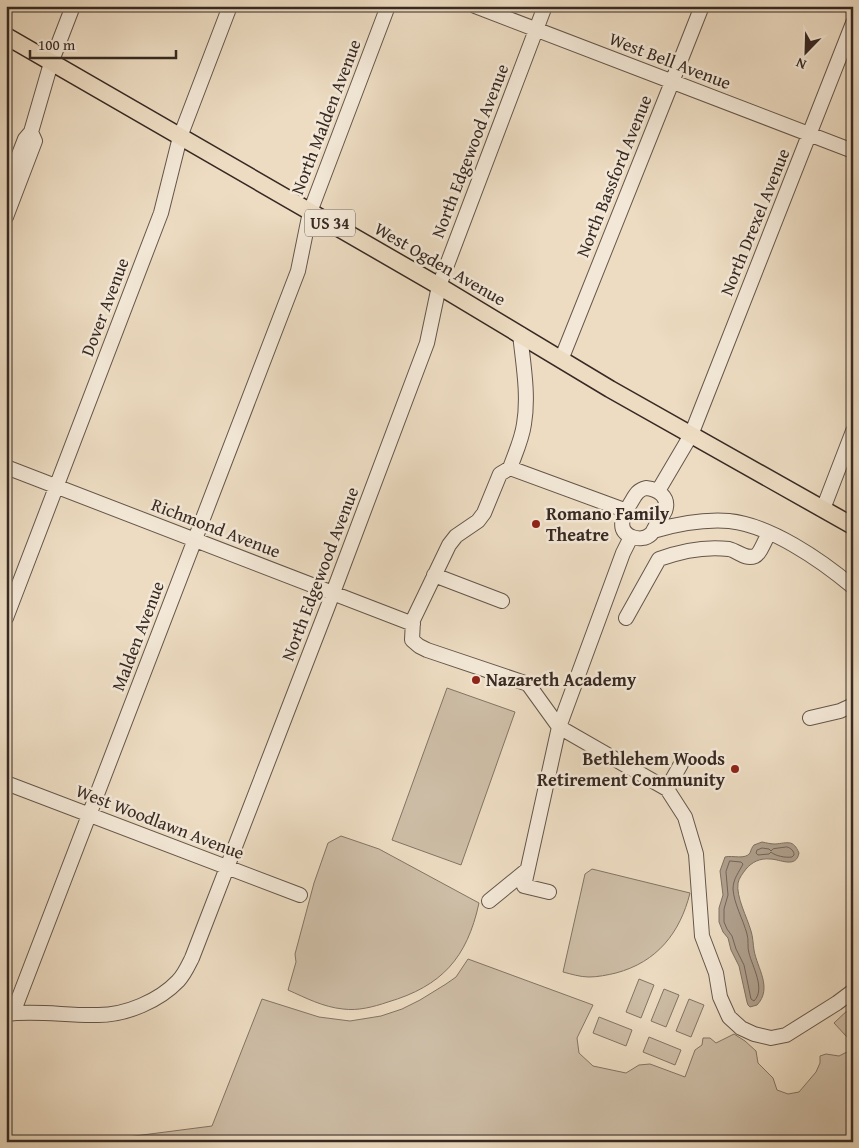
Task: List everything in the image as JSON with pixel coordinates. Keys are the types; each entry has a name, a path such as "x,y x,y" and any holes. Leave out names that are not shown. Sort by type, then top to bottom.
{"main road":[{"name":"West Ogden Avenue","path":"6,36 439,286 690,435 853,526"}],"street":[{"path":"6,188 25,139 31,132 51,62 73,6"},
{"name":"Dover Avenue","path":"6,618 161,213 180,137 230,6"},
{"name":"North Malden Avenue","path":"298,271 310,212 388,6"},
{"name":"West Bell Avenue","path":"475,6 853,151"},
{"name":"North Edgewood Avenue","path":"9,1014 113,1014 156,997 178,981 186,970 228,868 427,343 439,286 545,6"},
{"name":"North Bassford Avenue","path":"561,360 702,6"},
{"name":"North Drexel Avenue","path":"658,491 690,435 853,23"},
{"path":"6,216 35,142 31,132"},
{"name":"Malden Avenue","path":"9,1014 90,815 298,271"},
{"path":"520,334 526,394 521,437 510,468 500,474 484,513 478,521 456,536 449,545 413,620 412,640 418,646 441,655 528,684 559,727 667,788 685,818 696,854 702,936 716,973 720,997 729,1017 741,1028 754,1034 771,1038 786,1035 853,991"},
{"path":"823,509 853,432"},
{"name":"Richmond Avenue","path":"6,467 413,624"},
{"path":"510,468 627,511"},
{"path":"646,488 658,491 666,500 665,511 651,534 642,538 631,537 626,533 622,523 623,517 637,493 641,489 646,488"},
{"path":"653,531 696,522 716,521 760,528 796,547 853,587"},
{"path":"626,618 659,559 686,550 718,548 732,550 746,557 756,556 769,533"},
{"path":"549,892 524,886 559,727 623,552 631,537"},
{"path":"434,575 502,600"},
{"path":"810,718 840,711 853,705"},
{"path":"667,788 681,764"},
{"name":"West Woodlawn Avenue","path":"6,783 300,895"},
{"path":"489,901 527,870"}],"shaded area":[{"path":"447,688 515,712 461,865 392,840"},
{"path":"341,836 379,849 479,903 474,922 459,954 437,978 423,988 407,995 360,1009 343,1009 328,1006 288,990 296,962 295,954 314,883 328,843"},
{"path":"592,869 690,893 686,907 673,933 655,953 631,968 616,973 586,977 563,972 585,874"},
{"path":"468,959 593,1005 577,1038 579,1053 593,1066 626,1073 639,1065 650,1064 685,1077 695,1050 702,1045 703,1038 710,1038 716,1043 734,1034 756,1051 758,1063 773,1078 777,1090 788,1094 799,1092 816,1072 820,1063 820,1056 826,1054 839,1056 853,1049 853,1142 88,1142 212,1126 262,999 319,1017 350,1021 381,1016 402,1009 446,984 456,977"},
{"path":"639,979 654,985 641,1018 626,1012"},
{"path":"664,989 679,995 666,1027 651,1021"},
{"path":"689,999 704,1005 691,1037 676,1031"},
{"path":"850,1008 853,1011 853,1032 847,1037 834,1023"},
{"path":"599,1017 632,1030 626,1046 593,1033"},
{"path":"649,1037 681,1050 675,1065 643,1052"}],"water":[{"path":"762,842 773,844 790,843 795,846 799,853 795,861 791,862 774,859 756,861 746,869 739,881 738,889 742,907 752,933 754,950 764,985 762,998 757,1005 750,1007 747,1002 739,966 731,950 728,938 719,922 719,908 723,895 720,871 725,857 748,855 754,845"}],"place":[{"name":"Romano Family Theatre","path":"536,524"},
{"name":"Nazareth Academy","path":"476,680"},
{"name":"Bethlehem Woods Retirement Community","path":"735,769"}]}
